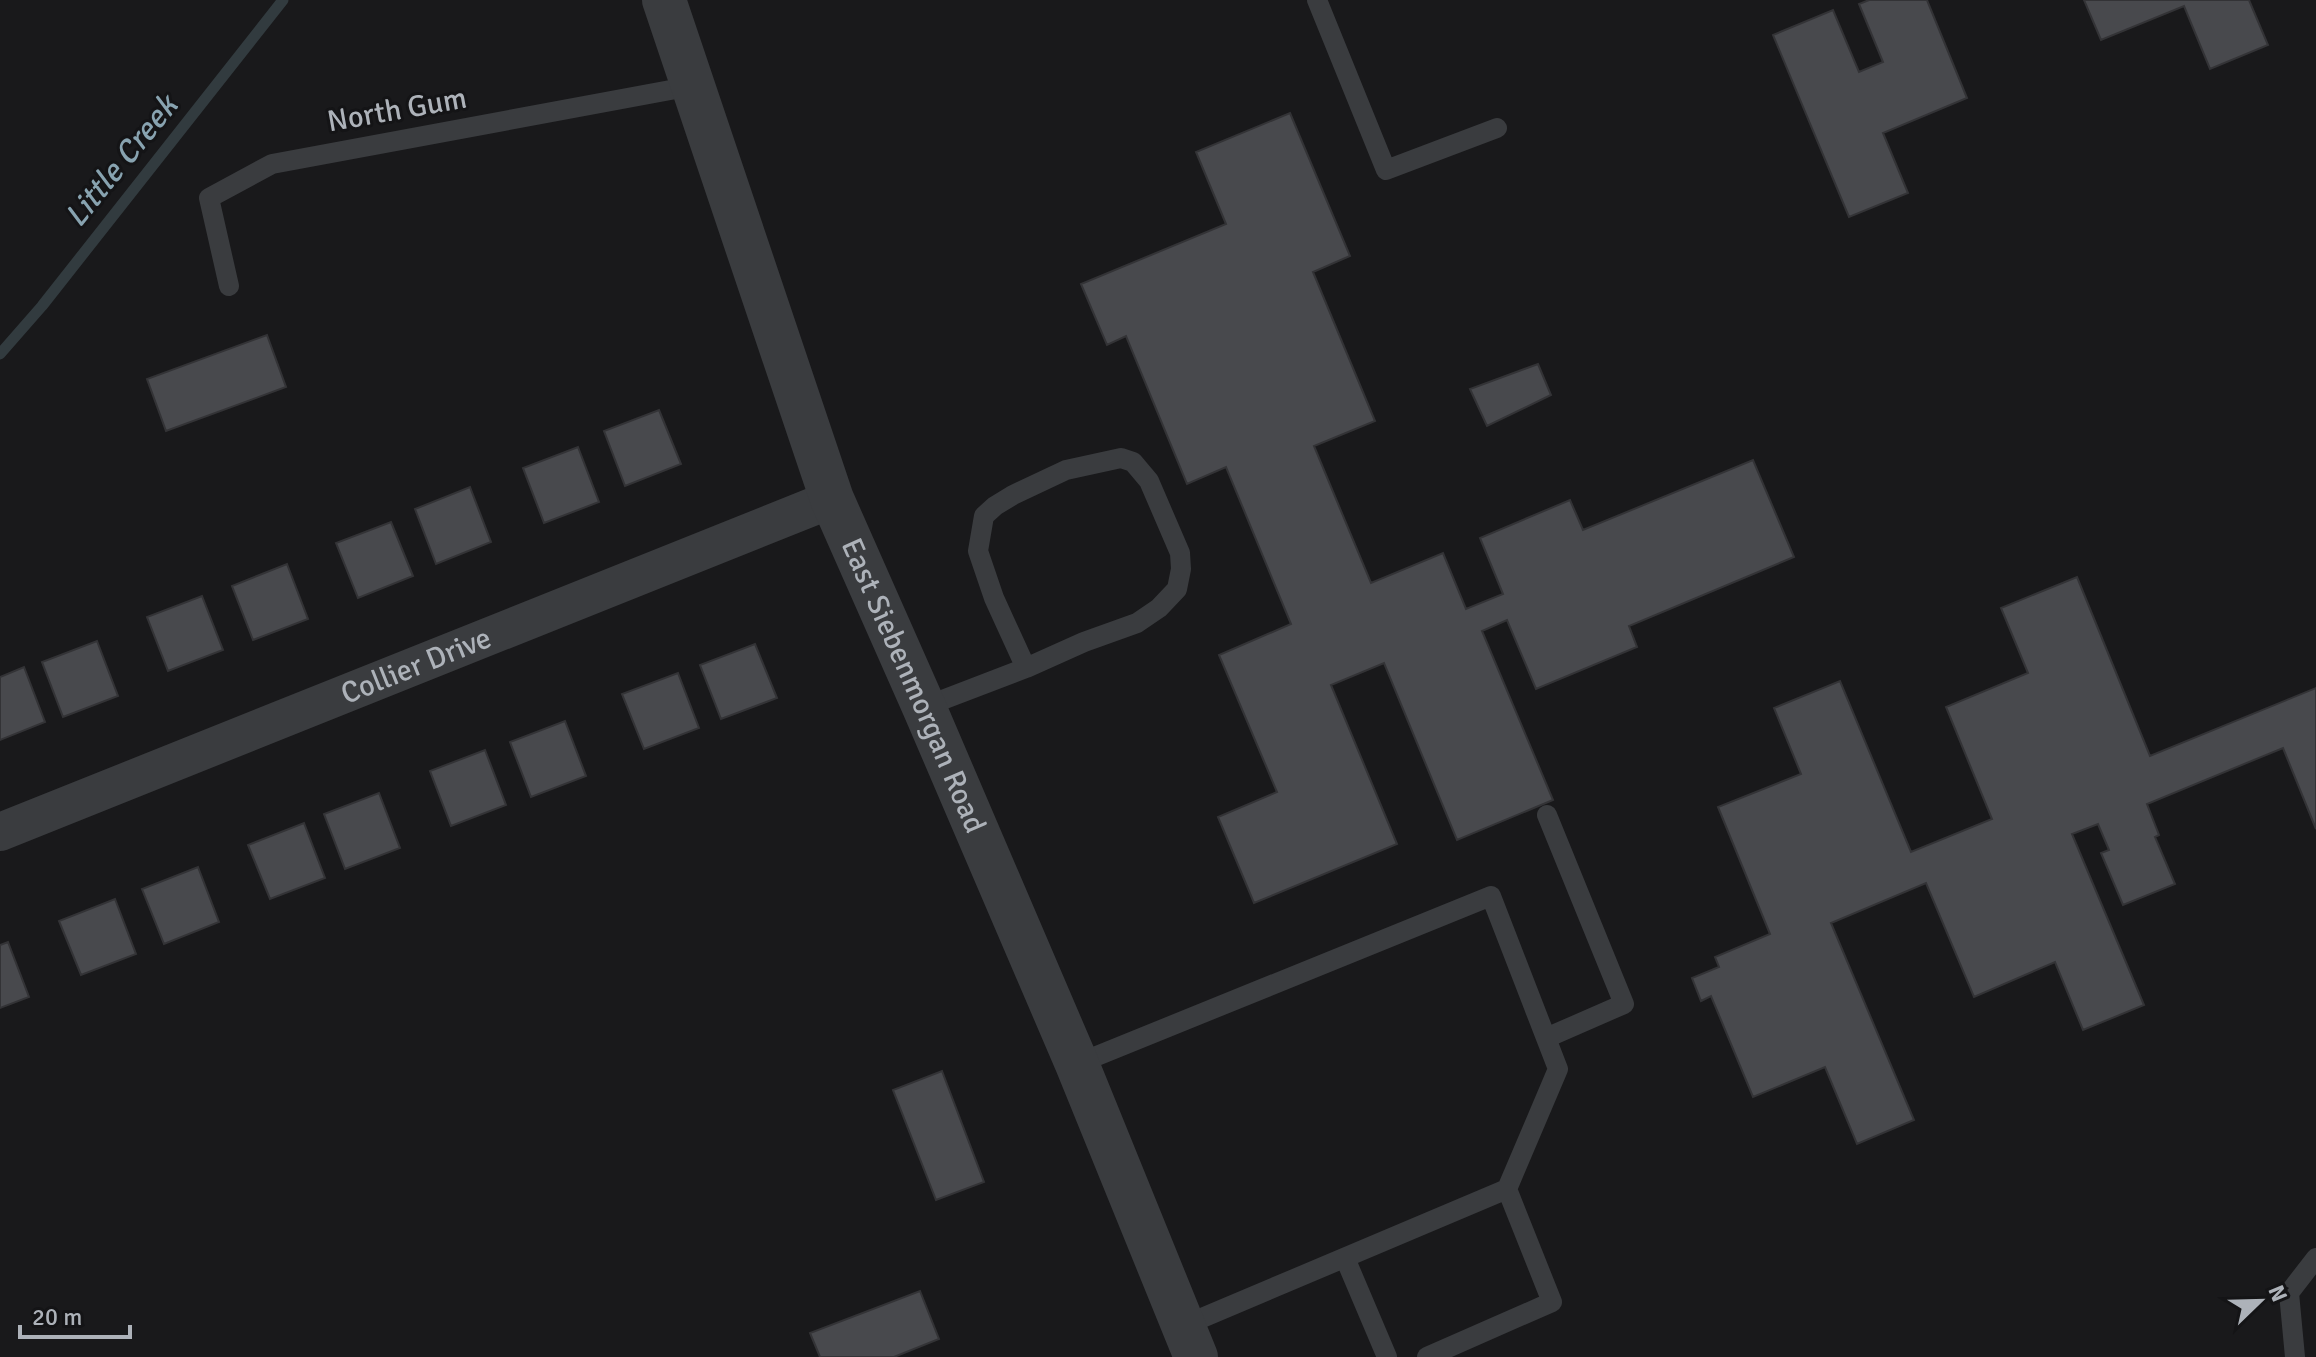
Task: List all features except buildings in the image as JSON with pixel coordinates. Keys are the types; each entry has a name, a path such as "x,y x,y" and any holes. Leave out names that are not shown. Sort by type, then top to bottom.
{"street":[{"name":"East Siebenmorgan Road","path":"668,2 692,86 832,499 1077,1064 1189,1342"},
{"name":"Collier Drive","path":"0,832 832,499"}],"lane":[{"path":"1317,0 1386,170 1497,128"},
{"name":"North Gum","path":"229,286 209,198 272,164 692,86"},
{"path":"924,707 1026,668 1084,642 1137,623 1159,608 1177,589 1180,553 1149,481 1133,462 1121,458 1066,470 1013,495 984,516 978,551 994,598 1026,668"},
{"path":"1546,1038 1624,1004 1547,815"},
{"path":"1077,1064 1491,896 1558,1069 1507,1189 1345,1258 1189,1342"},
{"path":"1427,1357 1552,1302 1507,1189"},
{"path":"1345,1258 1387,1357"},
{"path":"2295,1357 2289,1293 2316,1258"}],"waterway":[{"name":"Little Creek","path":"0,354 42,306 283,0"}]}
